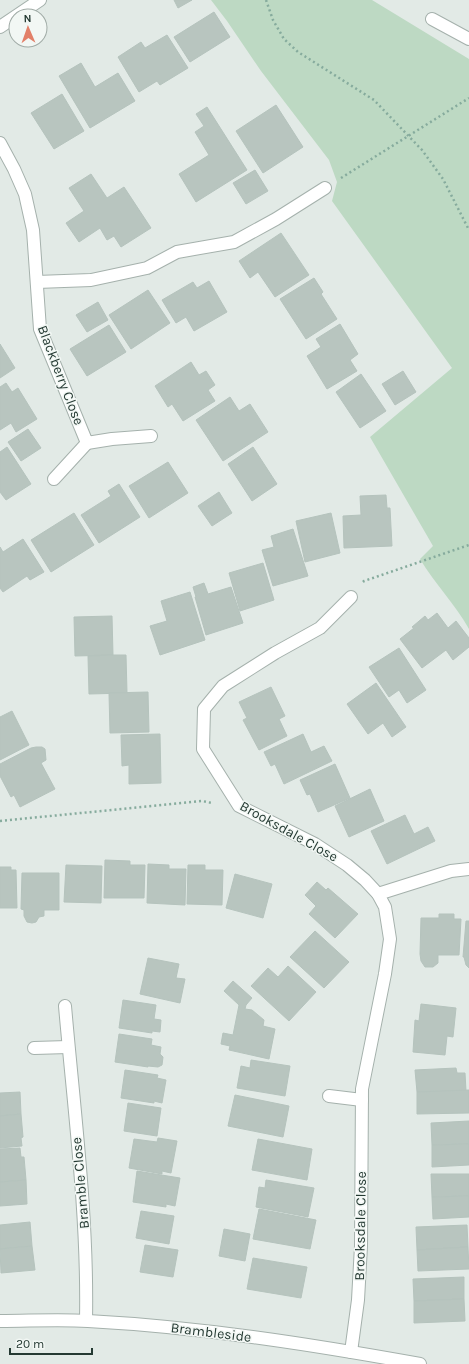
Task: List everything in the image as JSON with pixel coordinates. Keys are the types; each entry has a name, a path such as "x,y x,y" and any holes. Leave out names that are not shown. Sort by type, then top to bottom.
{"street":[{"path":"0,27 40,0"},
{"path":"432,19 469,39"},
{"name":"Blackberry Close","path":"0,143 25,194 33,230 40,329 87,443"},
{"path":"37,282 91,280 147,268 177,252 234,242 276,219 325,188"},
{"name":"Blackberry Close","path":"54,479 87,443 112,439 151,436"},
{"name":"Brooksdale Close","path":"351,597 320,628 275,653 223,686 204,709 203,749 239,806 315,844 348,865 378,894 385,907 390,939 385,974 362,1089 361,1246 358,1300 351,1352"},
{"path":"378,894 451,871 469,869"},
{"name":"Bramble Close","path":"65,1006 87,1272 86,1320"},
{"path":"34,1048 68,1047"},
{"path":"329,1096 362,1100"},
{"name":"Brambleside","path":"0,1321 86,1320 196,1329 351,1352 420,1364"}],"path":[{"path":"266,0 273,20 284,39 298,52 374,100 422,150 443,179 469,230"},
{"path":"325,188 469,98"},
{"path":"351,597 364,580 469,545"},
{"path":"0,821 202,801 239,806"}],"green space":[{"path":"211,0 372,0 469,59 469,629 458,611 420,559 433,546 370,437 452,368 332,201 337,182 329,160 261,71"}],"building":[{"path":"174,0 192,0 178,8"},
{"path":"214,12 230,37 190,62 174,37"},
{"path":"167,35 188,68 160,85 157,81 139,92 118,57 141,42 145,48"},
{"path":"81,63 95,87 118,73 135,101 90,128 59,76"},
{"path":"62,94 84,131 54,149 31,113"},
{"path":"276,105 303,147 263,173 236,131"},
{"path":"207,107 247,170 196,202 179,174 209,155 195,132 204,126 196,114"},
{"path":"255,170 268,191 246,204 233,183"},
{"path":"91,174 107,198 124,187 151,228 121,247 114,236 107,240 100,228 79,242 66,223 84,211 69,188"},
{"path":"281,233 309,275 275,297 258,272 250,278 239,261"},
{"path":"314,278 323,292 321,294 337,319 306,339 280,299"},
{"path":"209,281 227,312 194,331 186,317 176,323 162,300 193,282 197,288"},
{"path":"148,290 170,323 131,349 109,315"},
{"path":"98,302 108,320 87,332 76,315"},
{"path":"340,324 358,354 350,360 357,371 327,389 307,356 321,347 316,339"},
{"path":"109,325 126,352 87,376 70,349"},
{"path":"0,344 15,368 0,378"},
{"path":"191,362 199,375 206,371 215,385 208,390 215,401 183,421 172,404 168,407 155,386"},
{"path":"403,371 416,392 395,405 382,384"},
{"path":"361,374 386,411 360,428 336,392"},
{"path":"6,383 12,392 18,388 37,419 16,432 11,423 0,430 0,387"},
{"path":"230,397 239,411 250,404 268,432 223,461 196,420"},
{"path":"28,429 41,448 21,461 8,442"},
{"path":"7,447 31,484 6,500 0,492 0,452"},
{"path":"253,447 277,484 252,501 228,464"},
{"path":"168,462 188,493 149,518 129,486"},
{"path":"119,484 140,517 99,543 81,515 111,496 108,491"},
{"path":"219,492 232,513 212,526 198,506"},
{"path":"386,495 387,508 390,508 392,546 344,548 343,516 361,515 360,496"},
{"path":"74,513 94,545 51,572 31,540"},
{"path":"331,513 340,553 305,562 296,521"},
{"path":"293,529 308,576 273,586 262,550 274,547 271,536"},
{"path":"23,539 44,572 30,580 27,576 3,592 0,588 0,547 3,552"},
{"path":"263,563 274,600 240,611 229,573"},
{"path":"204,583 208,594 231,587 243,623 206,635 193,587"},
{"path":"190,592 205,640 160,655 150,626 167,621 161,601"},
{"path":"437,613 448,628 456,621 469,638 469,647 453,660 446,650 422,668 400,639 414,628 412,627 425,616 428,620"},
{"path":"112,616 113,655 75,656 74,617"},
{"path":"399,648 426,690 407,703 399,690 389,697 369,667"},
{"path":"126,655 127,693 89,694 88,656"},
{"path":"376,683 406,727 392,737 383,723 368,734 347,704"},
{"path":"271,687 285,716 279,719 287,736 259,750 243,720 247,718 239,702"},
{"path":"148,692 149,732 110,733 109,693"},
{"path":"12,711 29,745 0,760 0,717"},
{"path":"160,734 161,783 129,784 129,765 122,766 121,735"},
{"path":"303,734 311,752 324,746 332,761 284,784 275,764 271,766 264,752"},
{"path":"42,747 45,749 46,760 41,763 55,789 20,807 14,795 11,797 0,776 0,764 31,748"},
{"path":"335,764 350,798 318,812 310,794 307,795 300,780"},
{"path":"370,789 384,821 349,837 335,806"},
{"path":"405,815 414,834 428,827 435,841 387,864 371,831"},
{"path":"105,860 130,861 130,865 145,865 144,898 104,898"},
{"path":"148,864 169,865 169,869 186,869 185,905 147,903"},
{"path":"66,865 102,866 101,903 64,902"},
{"path":"188,865 205,865 205,870 223,870 222,905 187,904"},
{"path":"0,867 11,867 11,870 16,870 17,908 0,908"},
{"path":"22,873 59,873 59,910 44,910 44,916 39,917 36,922 27,922 24,916 24,910 21,909"},
{"path":"235,874 272,884 263,918 226,908"},
{"path":"317,882 326,890 328,888 358,914 335,938 309,914 316,906 305,895"},
{"path":"439,914 454,914 454,919 461,919 459,955 438,955 438,963 433,967 425,967 421,961 420,954 421,918 439,918"},
{"path":"466,921 469,921 469,968 463,957"},
{"path":"315,931 349,962 324,988 290,957"},
{"path":"148,958 179,964 176,978 185,979 180,1003 140,994"},
{"path":"288,966 316,992 289,1021 251,986 268,968 278,977"},
{"path":"233,981 252,998 246,1005 245,1009 252,1010 264,1020 263,1026 275,1029 269,1059 229,1050 230,1046 221,1044 223,1033 233,1035 239,1005 224,991"},
{"path":"123,1000 156,1005 154,1019 161,1020 160,1032 152,1031 152,1033 119,1028"},
{"path":"421,1004 456,1008 453,1037 447,1036 445,1055 413,1052 415,1020 419,1021"},
{"path":"119,1034 152,1039 151,1045 161,1047 160,1054 163,1057 162,1065 158,1067 148,1067 115,1062"},
{"path":"251,1060 290,1066 285,1096 237,1088 241,1066 250,1068"},
{"path":"456,1068 457,1073 465,1073 466,1091 417,1092 415,1070"},
{"path":"125,1070 158,1075 157,1078 166,1080 162,1103 121,1098"},
{"path":"469,1090 469,1113 417,1114 417,1092"},
{"path":"20,1092 21,1114 0,1116 0,1093"},
{"path":"235,1095 289,1106 283,1137 228,1126"},
{"path":"128,1103 161,1108 157,1136 124,1131"},
{"path":"21,1114 23,1137 21,1138 22,1146 0,1148 0,1116"},
{"path":"469,1121 469,1144 432,1145 431,1123"},
{"path":"158,1138 177,1141 171,1173 162,1171 162,1174 129,1168 134,1139 157,1142"},
{"path":"258,1139 312,1149 307,1180 252,1170"},
{"path":"469,1144 469,1165 432,1167 432,1145"},
{"path":"20,1148 21,1157 24,1157 26,1180 0,1182 0,1149"},
{"path":"137,1171 180,1178 175,1206 166,1204 166,1207 133,1202"},
{"path":"431,1174 469,1174 469,1196 432,1197"},
{"path":"26,1180 27,1204 0,1206 0,1182"},
{"path":"266,1180 314,1188 308,1217 256,1207 259,1187 265,1188"},
{"path":"469,1196 469,1217 433,1219 432,1197"},
{"path":"259,1209 316,1220 310,1249 253,1239"},
{"path":"141,1211 174,1216 169,1244 136,1238"},
{"path":"30,1222 32,1246 0,1249 0,1225"},
{"path":"467,1225 468,1247 417,1250 416,1227"},
{"path":"224,1229 250,1234 245,1261 219,1256"},
{"path":"145,1245 178,1250 173,1277 140,1272"},
{"path":"32,1246 35,1270 1,1273 0,1249"},
{"path":"468,1247 469,1269 418,1271 417,1250"},
{"path":"253,1258 307,1267 301,1298 247,1289"},
{"path":"464,1277 464,1299 414,1301 413,1279"},
{"path":"464,1299 465,1321 414,1323 414,1301"}]}
